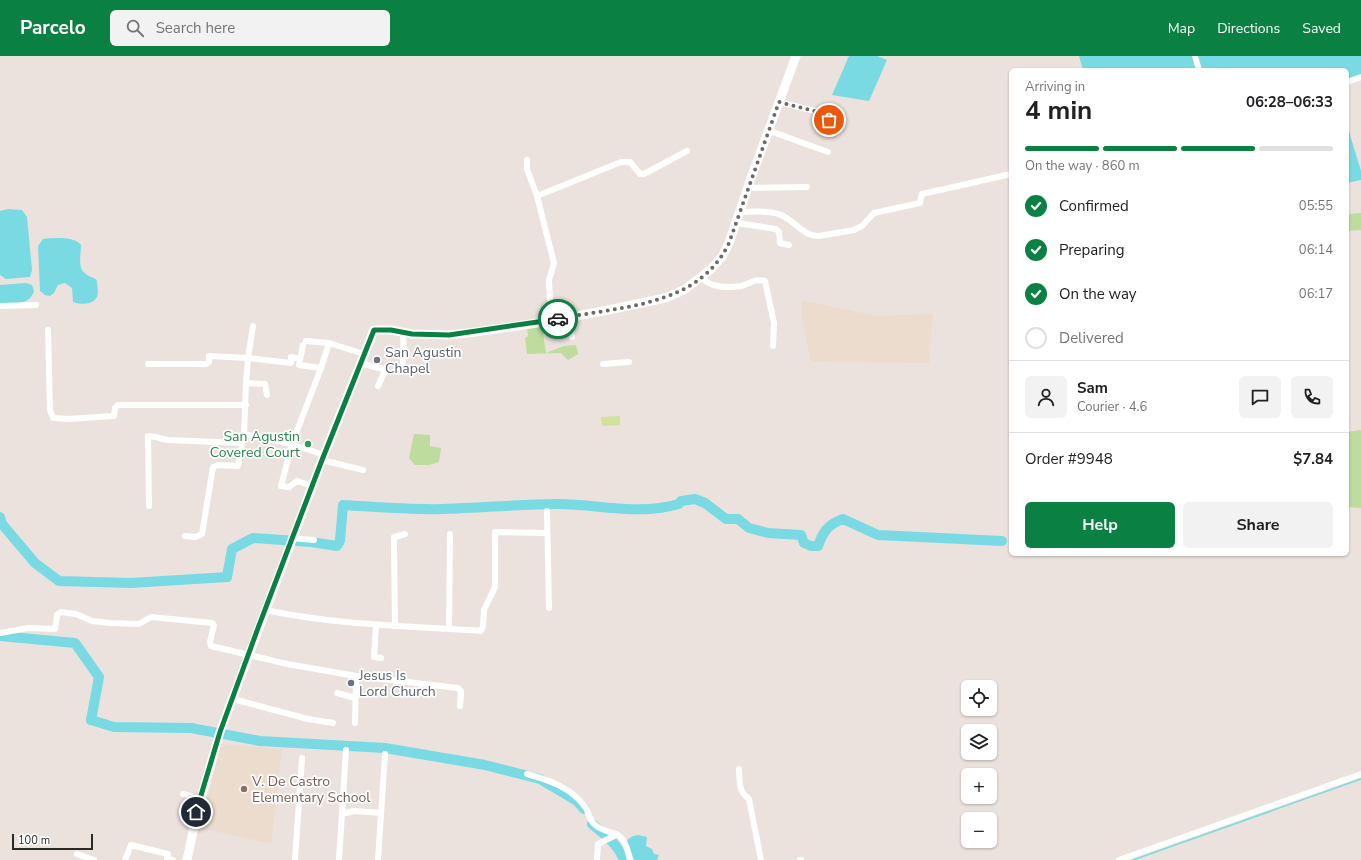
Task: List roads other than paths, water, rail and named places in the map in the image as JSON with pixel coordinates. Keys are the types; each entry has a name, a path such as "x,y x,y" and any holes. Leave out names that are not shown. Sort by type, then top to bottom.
{"street":[{"path":"187,860 196,812 202,799 220,732 291,540 374,330 449,335 551,321 665,298 684,290 702,278 722,257 737,223 748,188 796,56"},
{"path":"1195,56 1198,68"},
{"path":"1349,81 1361,77"},
{"path":"779,102 826,114 829,116 827,128"},
{"path":"770,131 828,152"},
{"path":"537,196 621,162 630,162 640,174 644,174 687,151"},
{"path":"527,160 527,169 537,196 554,263 549,280 551,321"},
{"path":"741,212 778,213 813,236 819,236 854,230 862,226 874,213 920,203 922,194 1009,174"},
{"path":"748,188 807,187"},
{"path":"737,223 776,229 779,232 780,243 789,245"},
{"path":"702,278 712,286 741,286 753,281 765,281 774,323 773,346"},
{"path":"0,306 36,305"},
{"path":"570,317 572,337"},
{"path":"185,536 196,537 202,534 212,468 214,465 238,466 244,434 248,358 253,326"},
{"path":"48,330 50,410 53,418 69,419 114,416 115,408 118,405 246,405"},
{"path":"403,332 403,345 405,350 403,362"},
{"path":"321,368 299,365 305,343 328,343 364,354"},
{"path":"312,486 297,481 289,488 281,486 292,444 321,368 328,343"},
{"path":"148,364 206,364 211,356 248,358 291,363 291,358 300,359"},
{"path":"604,364 629,362"},
{"path":"360,363 382,368 384,373 378,386"},
{"path":"246,383 265,384 267,395"},
{"path":"244,434 292,444 323,457 363,470"},
{"path":"148,506 148,436 167,440 242,443"},
{"path":"547,511 549,608"},
{"path":"265,610 301,618 376,625 481,631 483,626 484,610 495,587 495,532 547,534"},
{"path":"395,626 394,537 405,534"},
{"path":"449,629 450,534"},
{"path":"291,540 314,540"},
{"path":"0,633 28,628 55,629 57,615 61,612 76,614 92,621 110,623 139,624 151,617 176,618 212,623 214,625 210,642 211,646 248,656 356,676 458,688 461,691 460,706"},
{"path":"376,625 374,657 381,658"},
{"path":"355,724 356,676"},
{"path":"338,693 355,698"},
{"path":"233,699 308,719 333,723"},
{"path":"339,860 346,750"},
{"path":"378,860 386,754"},
{"path":"295,860 302,758"},
{"path":"739,769 740,790 748,799 761,860"},
{"path":"527,774 552,781 570,792 585,807 594,824 604,832 617,834 622,839 630,860"},
{"path":"1119,860 1361,774"},
{"path":"183,794 202,799"},
{"path":"342,814 354,811 382,813"},
{"path":"597,860 598,844 617,834"},
{"path":"125,860 131,845 168,854 167,859 173,860"},
{"path":"77,854 94,860"}],"water":[{"path":"849,56 877,56 887,60 869,101 832,95"},
{"path":"1079,56 1195,56 1198,68 1082,68"},
{"path":"1197,56 1361,56 1361,75 1349,79 1349,68 1200,68"},
{"path":"1349,132 1361,171 1361,180 1349,183"},
{"path":"8,209 22,210 27,217 32,270 30,277 6,279 0,275 0,211"},
{"path":"43,239 69,239 78,242 81,245 81,269 97,281 98,293 93,302 79,304 73,302 72,288 65,283 58,285 54,293 50,296 45,295 40,291 38,246"},
{"path":"26,283 32,285 34,291 29,299 20,303 0,303 0,285"},
{"path":"638,835 647,837 646,846 652,849 654,854 659,855 657,860 634,860 627,840"}],"waterway":[{"path":"0,517 2,524 35,563 59,581 131,583 227,577 232,549 253,538 311,542 337,546 340,541 343,505 431,509 573,504 649,509 679,504 681,501 695,499 705,503 726,519 738,519 749,528 768,533 801,535 804,543 811,546 818,546 827,529 833,523 843,519 878,535 1002,541"},
{"path":"0,636 75,643 99,677 91,720 114,727 191,728 260,741 385,748 485,765 540,779 577,801 584,809"},
{"path":"1133,860 1361,779"},
{"path":"592,824 615,844 624,860"}],"place":[{"name":"San Agustin Chapel","path":"377,360"},
{"name":"San Agustin Covered Court","path":"308,444"},
{"name":"Jesus Is Lord Church","path":"351,683"},
{"name":"V. De Castro Elementary School","path":"244,789"}]}
